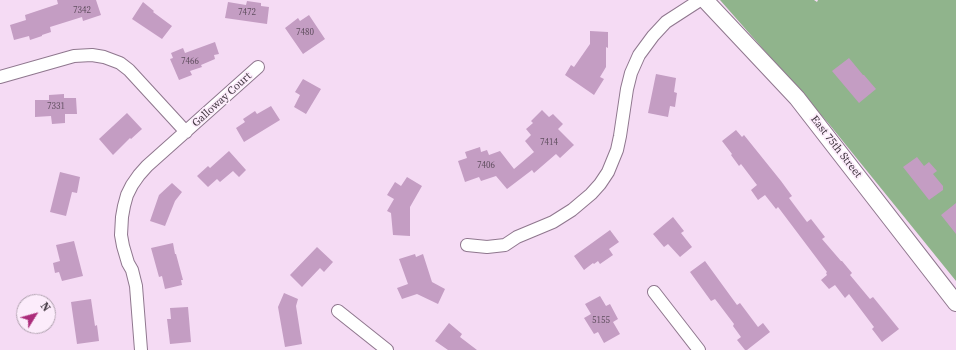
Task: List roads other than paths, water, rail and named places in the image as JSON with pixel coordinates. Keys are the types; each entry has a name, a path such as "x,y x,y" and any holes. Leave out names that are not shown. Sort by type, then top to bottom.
{"street":[{"path":"467,245 487,247 505,245 517,236 553,222 587,198 600,184 608,172 617,150 624,101 629,81 644,47 666,22 700,0"},
{"name":"East 75th Street","path":"705,0 797,98 956,303"},
{"path":"0,77 74,56 92,55 104,57 120,63 129,70 186,132"},
{"name":"Galloway Court","path":"141,350 136,286 121,235 121,223 127,195 139,175 151,162 258,67"},
{"path":"654,292 699,350"},
{"path":"338,311 387,350"}]}
